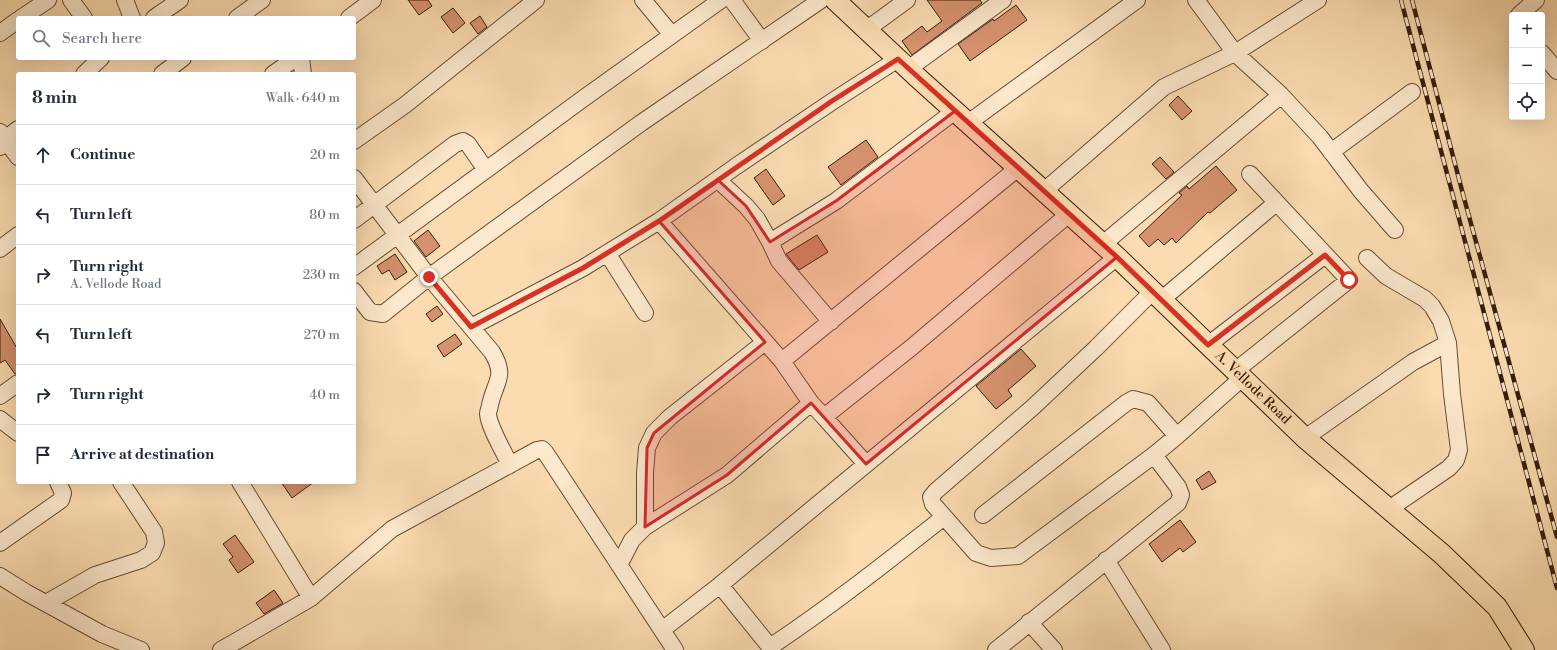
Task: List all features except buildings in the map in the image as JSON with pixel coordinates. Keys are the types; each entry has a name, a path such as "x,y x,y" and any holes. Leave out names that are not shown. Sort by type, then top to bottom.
{"main road":[{"name":"A. Vellode Road","path":"835,0 961,117 1110,250 1305,438 1442,554 1497,607 1524,650"}],"street":[{"path":"24,16 48,0"},
{"path":"71,0 83,16"},
{"path":"125,0 131,16"},
{"path":"157,16 180,0"},
{"path":"240,16 262,0"},
{"path":"352,16 373,0"},
{"path":"356,140 405,105 536,0"},
{"path":"643,0 672,35"},
{"path":"356,266 584,98 721,0"},
{"path":"732,0 762,41"},
{"path":"356,294 370,312 383,314 429,277 641,124 821,0"},
{"path":"866,30 907,0"},
{"path":"471,327 583,268 659,221 832,101 903,64 1003,0"},
{"path":"770,242 836,201 1137,0"},
{"path":"1196,0 1236,53 1281,95 1320,137 1361,191 1395,230"},
{"path":"1044,191 1164,87 1236,53 1318,0"},
{"path":"1522,12 1536,0"},
{"path":"0,32 16,21"},
{"path":"1545,56 1556,67"},
{"path":"86,72 99,60"},
{"path":"165,72 180,60"},
{"path":"276,72 293,60"},
{"path":"301,60 303,72"},
{"path":"1331,152 1412,92"},
{"path":"662,630 720,585 866,464 1110,250 1281,95"},
{"path":"16,130 2,139 16,155"},
{"path":"356,218 454,144 463,140 468,144 486,170"},
{"path":"782,361 1018,168"},
{"path":"1250,174 1349,280 1239,374 1177,436 1154,455 1018,556 991,558 976,553 933,504 932,497 936,491 1042,398 1096,348 1157,296 1276,203"},
{"path":"718,180 746,206 770,242 779,261 831,322"},
{"path":"356,181 429,277 492,352 499,366 500,377 488,414 494,432 510,465"},
{"path":"824,417 912,347 1070,214"},
{"path":"659,221 782,361 811,404 866,464"},
{"path":"0,248 16,236"},
{"path":"607,253 645,313"},
{"path":"1208,345 1325,255"},
{"path":"1367,258 1386,276 1425,299 1432,306 1441,321 1448,343 1452,394 1459,450 1456,460 1448,468 1389,510"},
{"path":"645,527 645,472 647,448 654,433 670,417 765,342"},
{"path":"1305,438 1413,362 1448,343"},
{"path":"0,396 16,384"},
{"path":"983,515 1133,399 1148,403 1177,436"},
{"path":"619,565 632,540 645,527 727,475 811,404"},
{"path":"0,419 16,431"},
{"path":"222,650 311,598 392,529 537,450 542,449 675,650"},
{"path":"996,650 1178,503 1181,496 1178,487 1154,455"},
{"path":"0,543 61,500 62,493 59,484"},
{"path":"46,603 96,575 141,560 152,553 156,543 154,532 122,484"},
{"path":"241,484 311,598"},
{"path":"720,585 770,648 874,572 944,517"},
{"path":"1106,560 1162,650"},
{"path":"0,576 102,634 141,650"},
{"path":"1029,622 1054,650"}],"highlighted area":[{"path":"955,111 1117,257 866,464 811,403 727,475 645,527 647,448 654,433 765,342 659,221 718,180 746,206 770,242 836,201"}],"railway":[{"path":"1401,0 1557,588"},
{"path":"1412,0 1464,198 1557,537"}],"route":[{"path":"429,277 471,327 583,268 659,221 832,101 898,59 1117,257 1208,345 1325,255 1349,280"}]}
